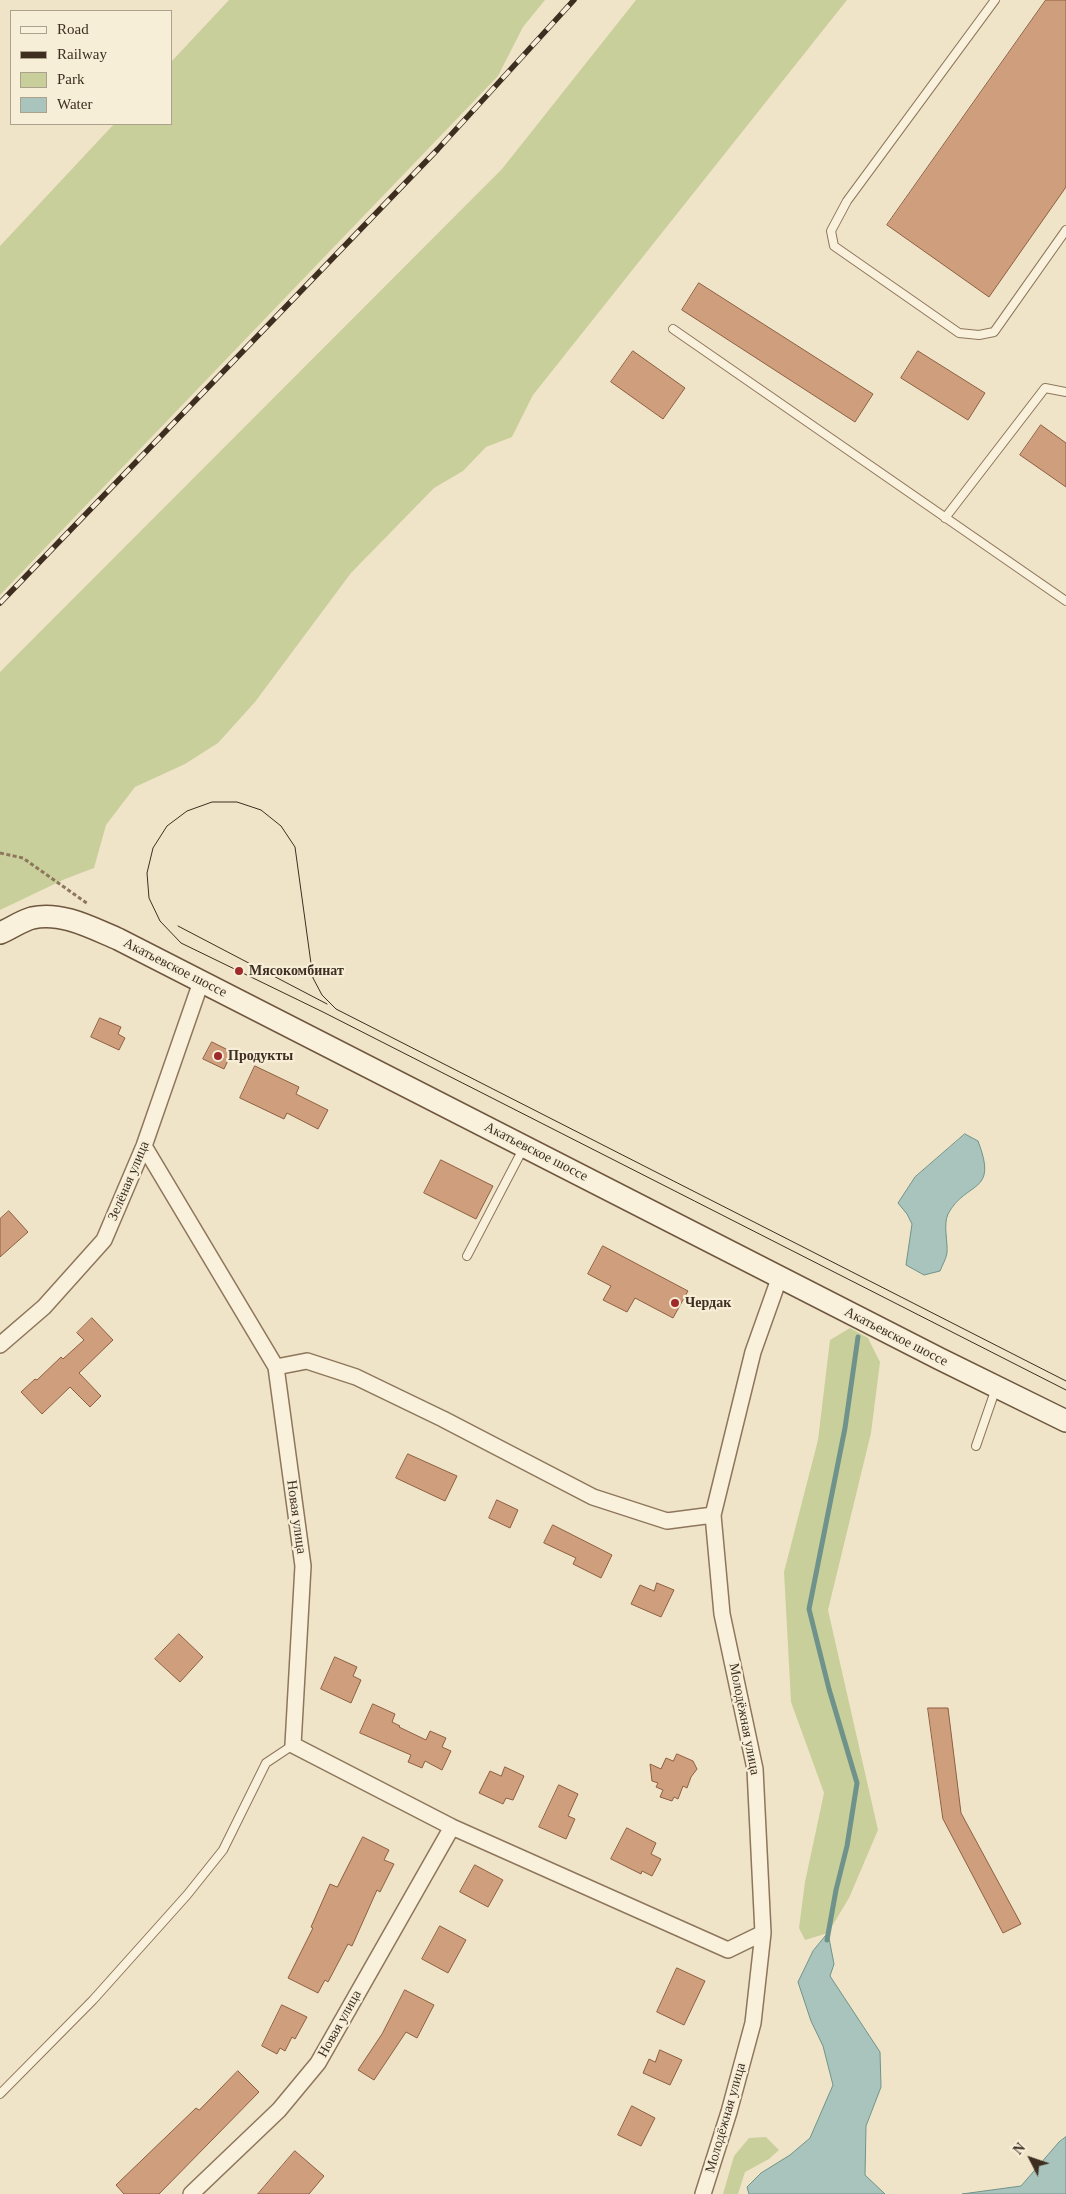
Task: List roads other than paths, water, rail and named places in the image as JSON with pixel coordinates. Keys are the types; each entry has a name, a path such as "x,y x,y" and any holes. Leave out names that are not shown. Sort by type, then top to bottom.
{"main road":[{"name":"Акатьевское шоссе","path":"0,934 32,918 54,917 79,922 118,939 1066,1422"}],"street":[{"name":"Зелёная улица","path":"0,1345 44,1307 104,1240 144,1146 201,982"},
{"name":"Новая улица","path":"144,1146 276,1368 303,1566 293,1745"},
{"name":"Молодёжная улица","path":"703,2194 729,2112 753,2023 763,1933 755,1768 722,1614 713,1515 753,1352 780,1276"},
{"path":"276,1368 307,1361 356,1377 602,1500 667,1521 713,1515"},
{"path":"293,1745 452,1826 728,1950 763,1933"},
{"name":"Новая улица","path":"191,2194 280,2110 318,2063 452,1826"}],"lane":[{"path":"995,0 847,201 831,230 834,246 959,333 979,335 994,332 1066,230"},
{"path":"673,329 1066,601"},
{"path":"946,518 1045,388 1066,392"},
{"path":"467,1256 524,1147"},
{"path":"976,1446 996,1387"},
{"path":"0,2094 93,2000 187,1895 223,1850 266,1763 293,1745"}],"water":[{"path":"965,1134 978,1141 985,1170 978,1185 955,1203 948,1214 946,1223 947,1253 940,1271 924,1275 906,1265 912,1224 898,1203 915,1177"},
{"path":"828,1933 834,1964 830,1976 880,2052 881,2087 866,2126 865,2175 885,2194 749,2194 747,2187 761,2173 790,2155 810,2138 833,2085 823,2046 811,2021 798,1982 813,1951"},
{"path":"1066,2137 1066,2194 962,2194 1021,2186 1059,2142"}],"waterway":[{"path":"827,1940 836,1890 847,1846 857,1783 829,1689 809,1609 845,1428 858,1337"}],"tram line":[{"path":"1066,1381 336,1009 322,995 313,978 295,847 281,826 261,810 237,802 212,802 187,811 167,826 153,848 147,873 149,898 160,921 181,943 323,1012 1066,1390"},
{"path":"178,926 327,1004"}],"railway":[{"path":"0,603 438,149 574,0"}],"place":[{"name":"Мясокомбинат","path":"239,971"},
{"name":"Продукты","path":"218,1056"},
{"name":"Чердак","path":"675,1303"}]}
